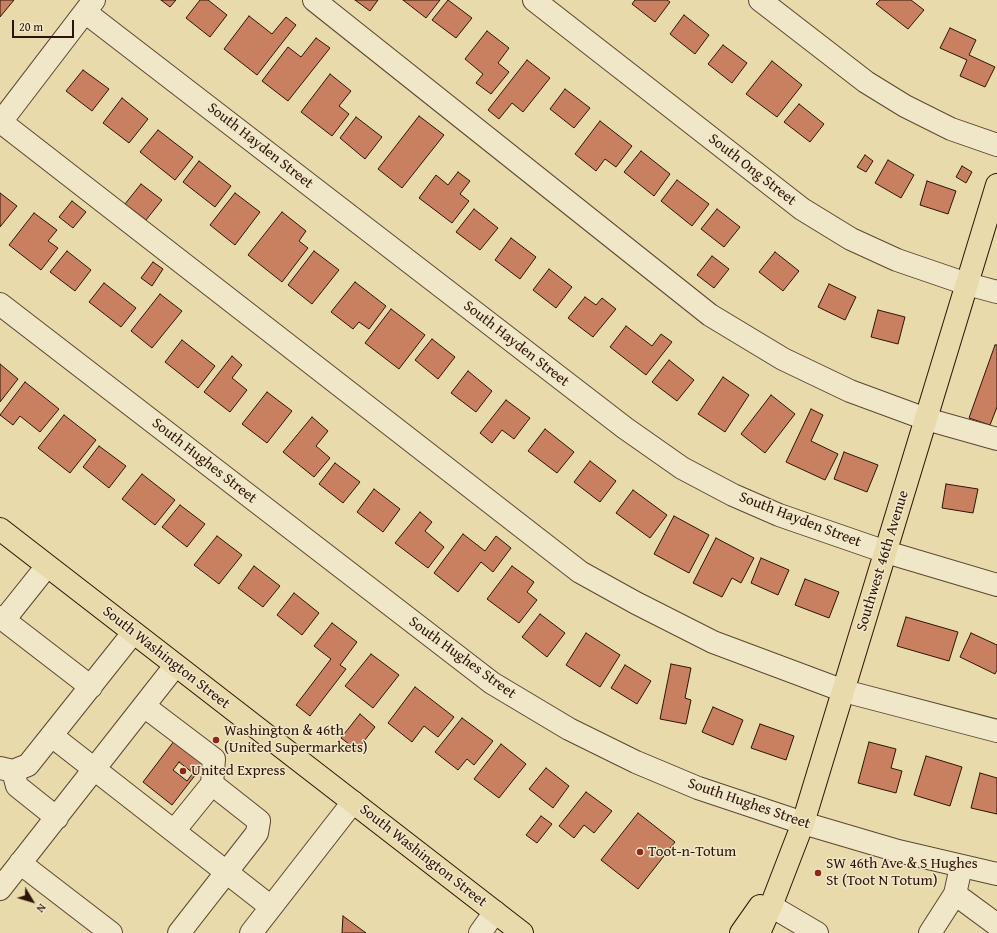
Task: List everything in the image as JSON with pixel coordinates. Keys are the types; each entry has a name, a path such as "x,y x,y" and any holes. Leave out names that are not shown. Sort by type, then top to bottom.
{"main road":[{"name":"Southwest 46th Avenue","path":"759,933 803,823 997,185"},
{"name":"South Washington Street","path":"0,529 175,666 522,933"},
{"path":"741,933 767,896 793,849"}],"street":[{"path":"314,0 710,315 783,359 843,388 926,419 997,439"},
{"name":"South Ong Street","path":"534,0 802,209 851,239 896,260 967,284 997,292"},
{"path":"760,0 866,82 904,106 951,129 997,145"},
{"path":"90,6 0,122 580,572 636,603 713,642 844,691 997,731"},
{"name":"South Hayden Street","path":"90,6 618,424 682,468 733,495 779,515 886,552 997,586"},
{"name":"South Hughes Street","path":"0,304 492,683 570,729 636,762 698,788 803,823 898,851 997,874"},
{"path":"47,566 2,619 91,687"},
{"path":"57,818 17,786 7,769 28,766 133,633"},
{"path":"0,889 175,666"},
{"path":"144,706 214,759 212,784 174,831"},
{"path":"52,736 271,907"},
{"path":"179,933 257,833 259,821 212,784"},
{"path":"251,933 353,802"},
{"path":"20,863 112,933"},
{"path":"930,933 955,894 962,866"},
{"path":"955,894 997,925"},
{"path":"771,906 817,933"},
{"path":"480,933 495,912"}],"building":[{"path":"0,0 14,0 0,17"},
{"path":"161,0 176,0 170,7"},
{"path":"200,0 208,0 227,15 210,37 186,18"},
{"path":"355,0 378,0 370,11"},
{"path":"403,0 440,0 426,18"},
{"path":"448,0 472,18 456,38 432,20"},
{"path":"635,0 667,0 670,2 655,22 632,4"},
{"path":"880,0 911,0 924,10 908,29 876,4"},
{"path":"684,15 709,35 695,54 670,34"},
{"path":"249,16 272,34 286,17 296,25 257,75 224,49"},
{"path":"950,28 976,40 969,55 995,67 985,87 960,76 967,60 940,48"},
{"path":"487,31 509,48 498,63 509,72 491,94 476,83 483,74 465,59"},
{"path":"316,38 330,48 288,101 262,81 288,47 301,57"},
{"path":"723,45 747,63 732,83 708,64"},
{"path":"527,60 550,78 523,112 512,103 499,119 488,110"},
{"path":"772,61 802,85 777,117 746,94"},
{"path":"83,70 109,89 92,111 66,91"},
{"path":"330,74 351,91 339,106 349,114 332,136 301,112"},
{"path":"565,89 590,108 574,128 550,109"},
{"path":"122,98 148,119 129,143 103,123"},
{"path":"799,104 824,124 810,142 784,122"},
{"path":"419,116 444,135 402,188 378,169"},
{"path":"356,117 382,137 365,159 340,138"},
{"path":"600,121 632,146 616,167 605,159 596,171 575,154"},
{"path":"158,130 193,157 175,180 140,152"},
{"path":"641,151 670,174 654,196 624,172"},
{"path":"865,155 873,161 866,172 857,167"},
{"path":"888,160 914,175 901,198 875,183"},
{"path":"199,161 231,186 215,207 183,182"},
{"path":"962,166 972,172 966,183 956,177"},
{"path":"458,172 470,181 460,194 469,201 452,223 419,198 436,175 448,185"},
{"path":"677,180 709,204 692,226 661,201"},
{"path":"927,181 956,191 948,214 920,205"},
{"path":"141,184 162,200 146,220 125,204"},
{"path":"0,193 17,206 0,227"},
{"path":"235,193 260,212 235,245 210,225"},
{"path":"72,201 86,212 73,228 59,217"},
{"path":"474,209 498,228 480,250 456,232"},
{"path":"717,209 740,227 724,247 701,229"},
{"path":"282,212 306,231 299,241 308,248 282,282 248,255"},
{"path":"34,213 57,230 48,241 58,248 41,270 9,245"},
{"path":"511,238 536,257 520,279 495,260"},
{"path":"67,251 91,270 75,291 50,272"},
{"path":"314,251 339,270 312,304 288,285"},
{"path":"775,252 799,271 783,291 759,272"},
{"path":"712,256 729,269 714,288 697,275"},
{"path":"153,262 163,269 152,286 141,278"},
{"path":"549,269 572,287 556,308 533,290"},
{"path":"355,282 386,306 369,329 359,322 353,329 331,312"},
{"path":"104,283 136,308 121,327 89,302"},
{"path":"829,284 856,297 845,320 818,307"},
{"path":"160,294 182,311 152,348 131,331"},
{"path":"585,297 596,305 602,298 616,309 593,337 568,318"},
{"path":"391,309 425,335 399,369 365,343"},
{"path":"878,310 905,317 898,344 871,337"},
{"path":"626,326 652,346 661,334 672,342 646,375 610,347"},
{"path":"432,339 455,357 438,379 415,360"},
{"path":"182,340 215,366 198,388 165,362"},
{"path":"995,345 997,345 997,407 990,425 969,418"},
{"path":"232,356 242,365 232,378 247,390 230,412 204,392"},
{"path":"669,360 694,380 677,401 652,382"},
{"path":"0,364 18,379 0,402"},
{"path":"468,371 492,391 476,412 451,393"},
{"path":"723,377 749,395 725,432 698,414"},
{"path":"25,382 59,409 40,432 20,416 13,425 0,415"},
{"path":"267,392 292,411 267,443 242,424"},
{"path":"771,395 795,414 765,453 741,434"},
{"path":"506,400 530,418 514,439 502,430 492,443 480,433"},
{"path":"811,409 823,415 811,441 838,454 825,480 786,462"},
{"path":"64,415 96,440 70,473 38,448"},
{"path":"312,417 328,431 316,446 330,458 314,477 283,452"},
{"path":"545,429 574,452 557,473 528,451"},
{"path":"99,446 126,466 109,488 83,467"},
{"path":"844,452 878,465 867,492 834,479"},
{"path":"590,461 616,481 600,502 574,482"},
{"path":"335,463 360,482 343,503 319,484"},
{"path":"142,474 175,500 155,525 122,499"},
{"path":"946,484 978,489 973,513 942,508"},
{"path":"374,489 400,509 383,532 357,512"},
{"path":"633,490 667,515 650,538 616,513"},
{"path":"180,505 205,524 187,547 162,527"},
{"path":"420,512 432,522 425,531 444,547 428,568 395,543"},
{"path":"674,516 709,535 689,573 654,554"},
{"path":"463,534 485,551 496,536 511,548 493,572 481,562 458,592 434,573"},
{"path":"217,536 242,555 219,584 194,565"},
{"path":"716,538 754,558 741,583 732,578 722,597 693,583"},
{"path":"761,558 789,570 778,595 751,583"},
{"path":"254,566 280,586 263,607 238,588"},
{"path":"512,566 534,582 527,592 537,600 519,623 487,599"},
{"path":"805,579 839,592 829,618 795,605"},
{"path":"294,593 319,613 302,635 277,615"},
{"path":"540,614 565,633 547,657 522,637"},
{"path":"906,617 958,632 949,661 897,646"},
{"path":"332,623 357,642 340,665 346,669 310,716 296,705 331,659 314,646"},
{"path":"586,633 620,655 600,687 566,665"},
{"path":"971,633 997,645 997,670 995,674 960,657"},
{"path":"371,654 399,675 373,708 345,686"},
{"path":"671,664 691,668 685,698 691,700 686,724 660,719"},
{"path":"625,665 651,681 637,704 611,688"},
{"path":"415,687 454,717 438,737 424,726 412,742 388,723"},
{"path":"713,707 743,720 733,745 702,732"},
{"path":"360,714 375,727 357,750 341,738"},
{"path":"462,718 493,741 474,765 467,759 458,770 435,752"},
{"path":"760,724 794,736 786,760 751,748"},
{"path":"184,728 214,751 172,805 143,782"},
{"path":"869,742 896,749 891,768 902,771 896,793 858,783"},
{"path":"501,744 526,764 499,798 474,779"},
{"path":"926,756 962,767 950,806 914,795"},
{"path":"179,762 193,773 187,781 173,770"},
{"path":"546,768 569,786 553,808 529,789"},
{"path":"980,773 997,778 997,814 971,808"},
{"path":"586,792 612,811 594,833 584,825 574,838 559,826"},
{"path":"638,813 675,842 638,889 601,860"},
{"path":"541,816 552,824 537,843 526,835"},
{"path":"343,916 366,933 342,933"}],"place":[{"name":"Washington & 46th (United Supermarkets)","path":"216,740"},
{"name":"United Express","path":"183,771"},
{"name":"Toot-n-Totum","path":"640,852"},
{"name":"SW 46th Ave & S Hughes St (Toot N Totum)","path":"818,873"}]}
